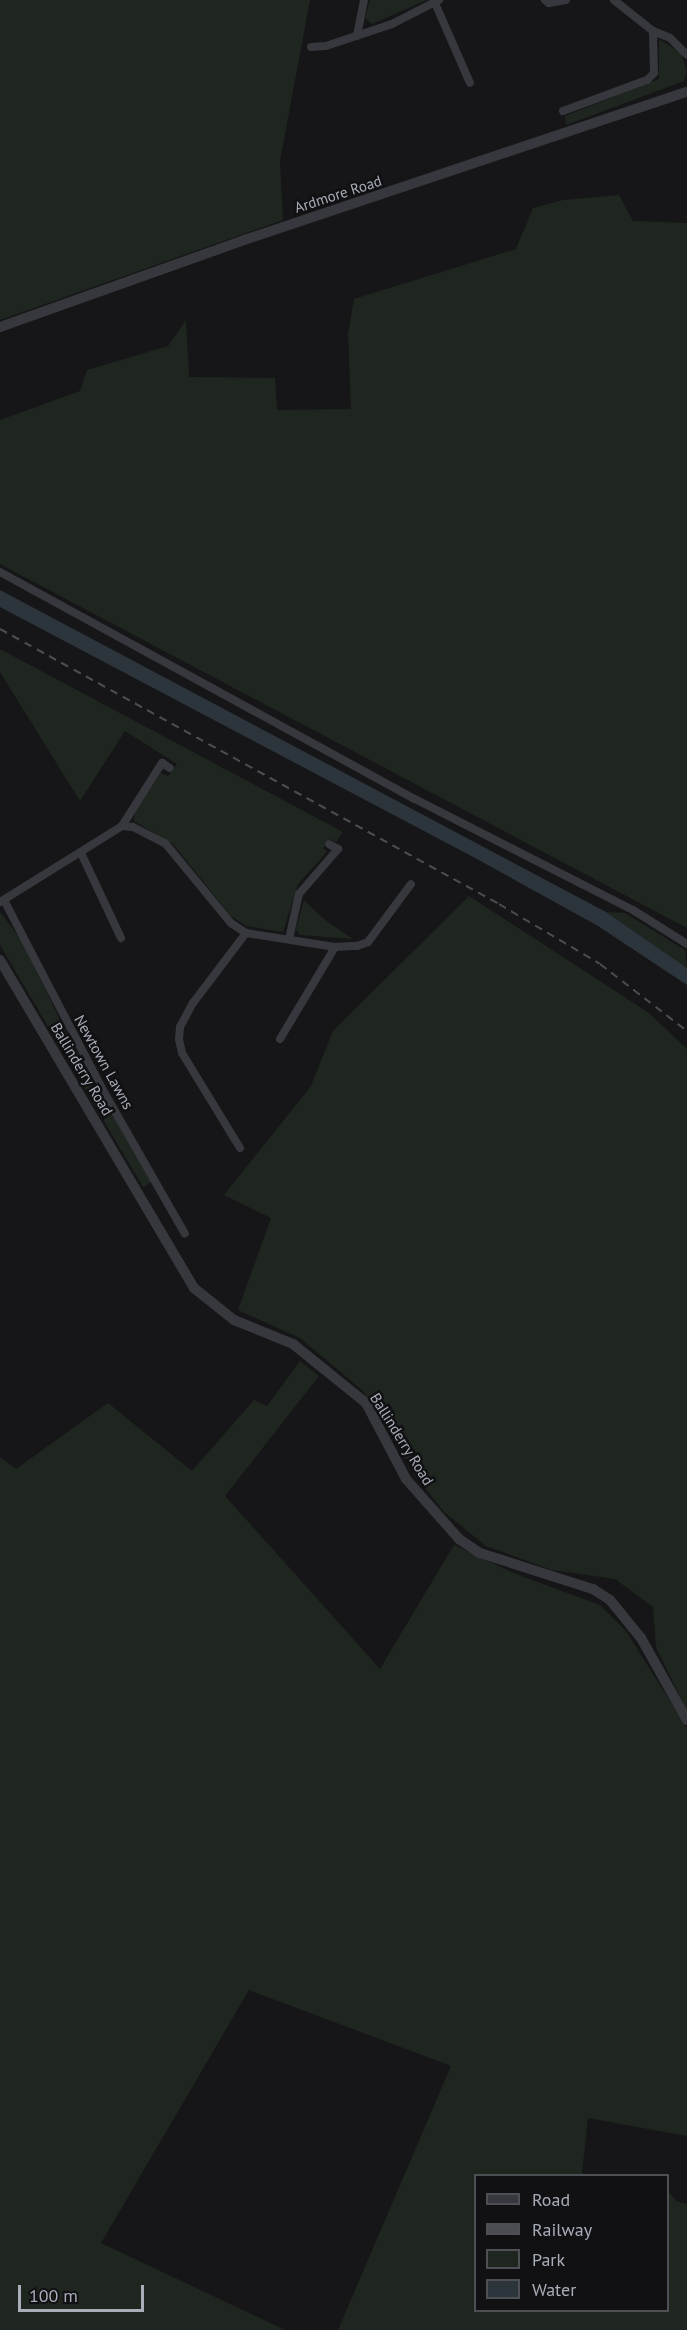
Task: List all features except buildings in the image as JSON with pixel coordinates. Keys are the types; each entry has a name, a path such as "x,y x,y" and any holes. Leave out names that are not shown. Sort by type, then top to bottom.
{"street":[{"path":"357,36 364,0"},
{"path":"545,0 549,3 566,0"},
{"path":"614,0 653,32 670,38 687,55"},
{"path":"311,47 326,46 392,24 437,2 470,83"},
{"path":"563,111 647,80 654,73 653,32"},
{"name":"Ardmore Road","path":"0,327 244,240 687,92"},
{"path":"0,572 415,799 633,910 687,945"},
{"name":"Newtown Lawns","path":"170,768 162,763 122,826 2,901 104,1092 185,1234"},
{"path":"122,826 133,827 165,843 231,923 246,933 335,947 368,942 411,884"},
{"path":"289,939 303,888 338,849 329,844"},
{"path":"81,853 120,938"},
{"path":"240,1148 182,1053 179,1039 180,1027 193,1003 246,933"},
{"path":"280,1039 335,947"},
{"name":"Ballinderry Road","path":"0,960 194,1288 234,1320 293,1344 366,1403 406,1479 459,1539 480,1553 593,1589 610,1600 641,1638 687,1720"}],"green space":[{"path":"0,0 310,0 280,161 283,220 0,320"},
{"path":"370,0 427,0 372,24 365,18"},
{"path":"659,39 681,53 687,71 684,81 566,125 565,116 659,79"},
{"path":"619,195 633,221 687,223 687,928 0,564 0,420 80,391 87,370 168,346 186,320 189,377 275,378 277,410 351,409 348,334 354,299 516,249 533,208 563,200"},
{"path":"0,649 343,832 336,842 330,839 323,848 327,852 298,884 283,932 246,926 230,915 173,844 134,821 135,813 161,773 168,776 177,764 125,731 80,801 0,672"},
{"path":"469,896 649,1013 687,1049 687,1711 656,1647 653,1607 615,1579 552,1570 486,1546 444,1512 418,1479 362,1390 300,1338 238,1310 271,1218 224,1195 311,1086 333,1031"},
{"path":"304,900 325,920 353,939 300,935 296,929"},
{"path":"0,912 22,941 65,1030 152,1182 143,1187 0,945"},
{"path":"606,912 625,913 685,950 687,968"},
{"path":"300,1361 319,1376 225,1496 380,1669 454,1545 516,1574 600,1605 626,1631 687,1728 687,2136 588,2118 582,2173 586,2174 474,2174 474,2312 669,2312 669,2192 676,2201 687,2204 687,2330 338,2330 451,2066 249,1990 101,2243 285,2330 0,2330 0,1457 16,1469 108,1403 192,1471 254,1400 267,1406"}],"water":[{"path":"0,590 606,912 687,968 687,985 598,926 477,859 0,607"}],"railway":[{"path":"0,629 499,904 600,964 687,1031"}]}
